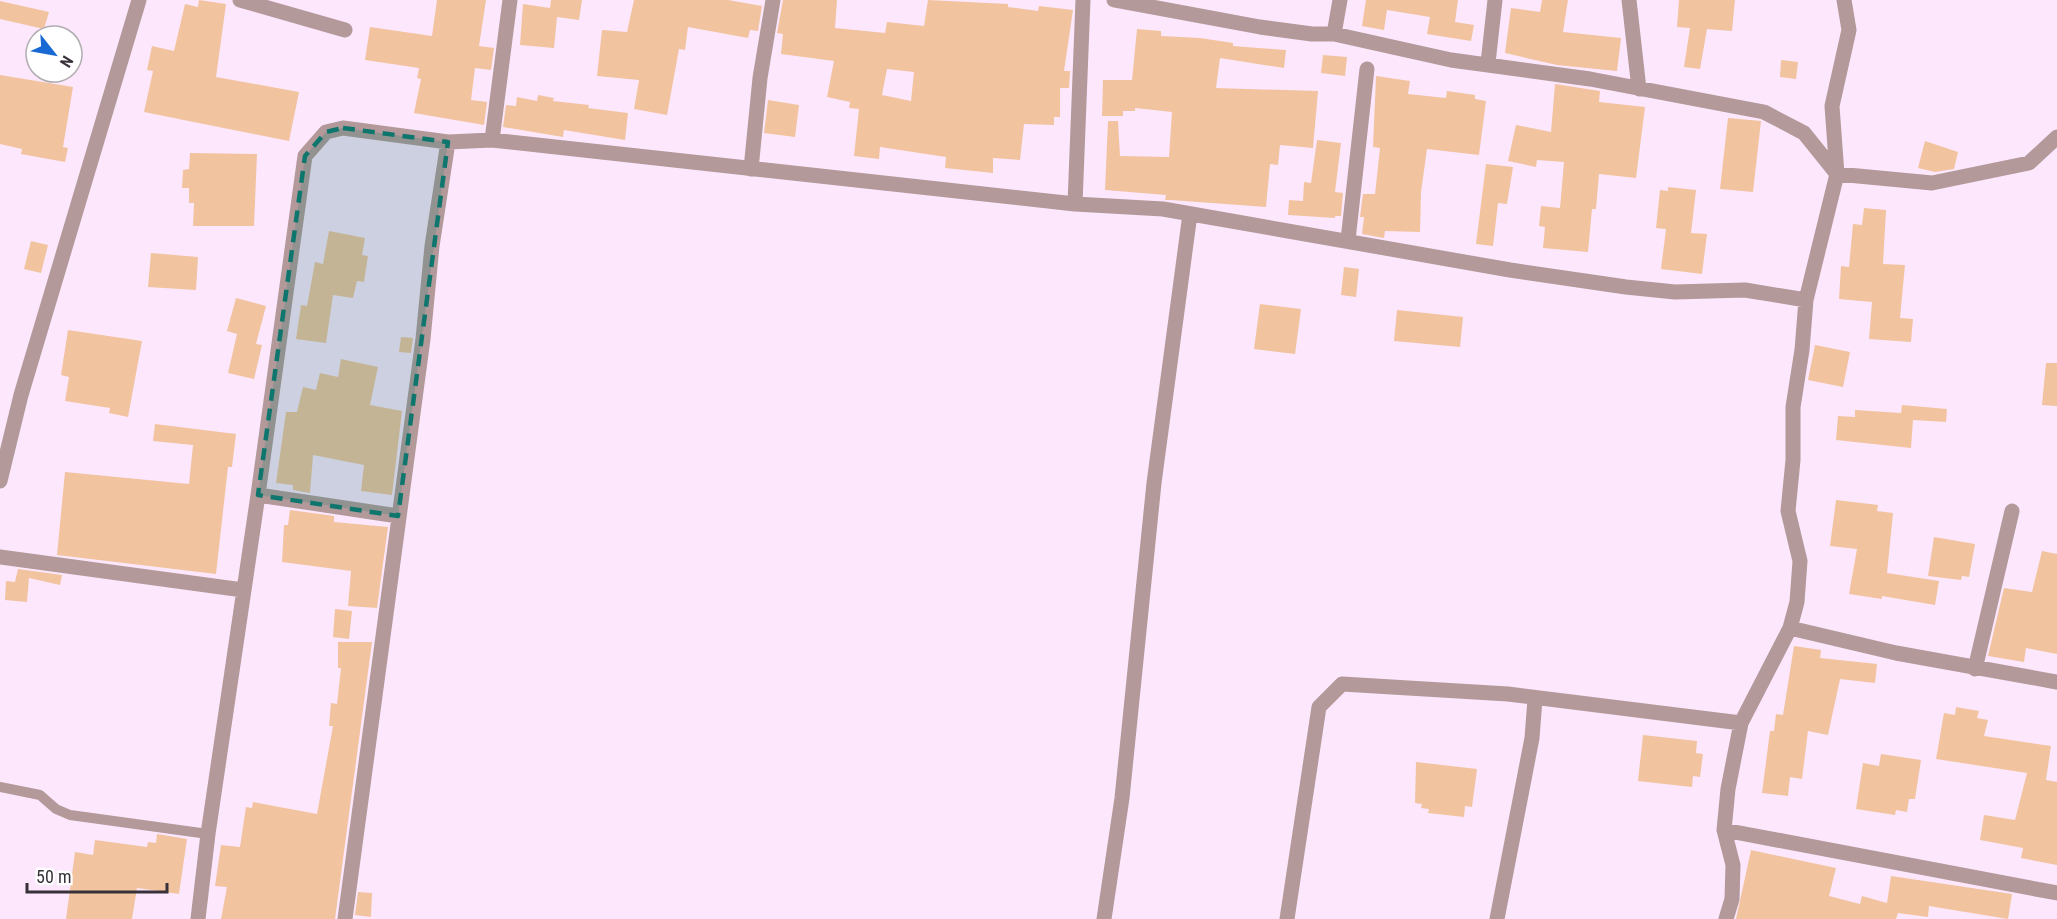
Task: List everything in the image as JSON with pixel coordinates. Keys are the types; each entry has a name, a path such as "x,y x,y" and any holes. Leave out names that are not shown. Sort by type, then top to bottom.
{"street":[{"path":"0,481 21,395 139,0"},
{"path":"240,0 345,30"},
{"path":"492,140 510,0"},
{"path":"751,169 760,78 773,0"},
{"path":"1075,204 1083,0"},
{"path":"1114,0 1196,7 1260,27 1312,34 1334,34 1452,60 1488,63 1764,112 1804,134 1837,174 1932,183 2029,164 2057,137"},
{"path":"1334,34 1340,0"},
{"path":"1488,63 1495,0"},
{"path":"1629,0 1639,89"},
{"path":"1725,919 1732,899 1733,865 1724,830 1728,789 1741,723 1790,628 1797,602 1800,561 1788,511 1792,460 1792,407 1802,350 1806,300 1837,174 1832,106 1849,30 1844,0"},
{"path":"1348,240 1367,69"},
{"path":"198,919 208,834 305,156 326,132 343,128 448,142 492,140 1075,204 1163,209 1510,270 1626,287 1675,292 1745,290 1806,300"},
{"path":"345,919 423,339 432,246 448,142"},
{"path":"1104,919 1122,798 1154,483 1190,214"},
{"path":"258,495 398,516"},
{"path":"1975,669 2012,511"},
{"path":"0,557 243,590"},
{"path":"1790,628 1975,669 2057,682"},
{"path":"1287,919 1319,707 1342,684 1508,694 1741,723"},
{"path":"1497,919 1532,738 1535,699"},
{"path":"1724,830 2057,892"}],"lane":[{"path":"0,787 40,795 57,809 70,815 208,834"}],"highlighted area":[{"path":"343,128 448,142 398,516 258,495 305,156 326,132"}],"building":[{"path":"199,0 226,4 216,77 299,92 289,141 144,112 153,71 147,70 152,46 174,51 185,4 198,7"},
{"path":"437,0 486,0 479,46 494,48 491,70 475,68 471,100 487,102 484,125 414,113 421,79 417,78 419,68 365,60 370,27 432,36"},
{"path":"551,0 582,0 579,20 557,17 554,48 520,45 523,4 550,8"},
{"path":"634,0 728,0 762,6 758,31 750,30 748,38 688,27 685,50 679,49 667,115 634,109 639,80 597,76 602,30 627,32"},
{"path":"783,0 837,0 835,28 885,33 887,22 924,26 928,0 1008,4 1008,7 1038,11 1039,6 1073,10 1064,71 1070,71 1069,88 1060,88 1060,117 1054,117 1054,125 1024,124 1020,160 993,158 993,173 945,168 946,157 880,147 879,159 854,156 859,109 849,108 850,102 827,97 834,61 781,54 783,34 777,33","holes":["887,69 914,72 911,101 882,95"]},
{"path":"1366,0 1458,0 1455,22 1474,25 1471,41 1427,34 1430,17 1387,10 1384,30 1362,26"},
{"path":"1542,0 1568,0 1563,32 1621,38 1617,71 1557,65 1505,53 1511,8 1540,12"},
{"path":"1679,0 1735,0 1732,31 1707,29 1700,69 1684,67 1690,28 1677,27"},
{"path":"0,1 49,12 45,24 24,24 0,19"},
{"path":"1137,29 1161,31 1161,36 1200,38 1233,43 1233,46 1286,50 1284,68 1220,58 1216,88 1318,91 1313,148 1280,145 1278,165 1270,164 1266,207 1165,200 1166,195 1105,190 1108,121 1118,121 1120,156 1169,157 1172,112 1135,108 1135,111 1123,111 1123,116 1102,116 1103,80 1132,80"},
{"path":"1323,55 1347,57 1345,76 1321,73"},
{"path":"1781,60 1798,62 1796,79 1780,77"},
{"path":"0,75 24,79 24,84 55,84 73,87 63,147 68,148 65,162 21,154 22,149 0,144"},
{"path":"1376,76 1410,81 1408,94 1446,98 1447,91 1475,95 1475,99 1486,101 1479,155 1427,149 1421,192 1420,232 1385,231 1384,238 1362,234 1364,217 1360,217 1363,194 1375,194 1380,148 1373,147"},
{"path":"1555,84 1600,91 1599,102 1645,107 1636,178 1599,174 1596,209 1592,209 1588,252 1543,248 1545,227 1539,226 1541,206 1560,208 1564,162 1537,160 1536,167 1508,161 1516,125 1551,132"},
{"path":"538,95 554,98 553,101 589,105 588,108 628,113 625,140 564,130 563,137 503,127 506,105 516,106 517,97 537,101"},
{"path":"768,100 799,105 795,137 764,133"},
{"path":"1728,118 1761,121 1753,192 1720,189"},
{"path":"1317,140 1341,143 1335,192 1343,193 1341,216 1335,216 1335,218 1288,215 1289,200 1303,201 1304,182 1311,183"},
{"path":"1925,141 1958,152 1954,169 1935,172 1918,168"},
{"path":"190,153 257,154 254,226 193,226 194,203 189,203 189,188 182,188 183,170 189,169"},
{"path":"1486,164 1513,167 1507,204 1498,203 1493,246 1476,244"},
{"path":"1668,187 1696,190 1691,233 1707,234 1702,274 1661,269 1666,229 1656,228 1660,190 1668,191"},
{"path":"1864,208 1886,210 1883,264 1905,265 1900,318 1913,319 1911,342 1869,339 1872,302 1839,299 1841,266 1849,267 1853,224 1862,225"},
{"path":"329,231 365,238 362,255 368,256 364,282 357,281 353,298 333,295 326,343 296,339 301,305 307,306 315,262 323,264"},
{"path":"31,241 48,245 41,273 24,269"},
{"path":"151,253 198,257 196,290 148,287"},
{"path":"1344,267 1359,269 1356,297 1341,295"},
{"path":"236,298 266,306 256,344 262,345 254,379 228,373 237,334 227,331"},
{"path":"1260,304 1301,309 1295,354 1254,349"},
{"path":"1397,310 1463,317 1460,347 1394,341"},
{"path":"68,330 142,341 128,417 109,413 110,408 65,401 69,377 61,375"},
{"path":"401,337 413,338 411,353 399,352"},
{"path":"1815,345 1850,352 1843,387 1808,380"},
{"path":"341,359 378,367 370,405 402,411 392,495 361,491 364,465 313,455 310,493 293,490 293,485 276,483 286,412 297,412 303,387 316,390 320,373 338,377"},
{"path":"2046,363 2057,363 2057,406 2042,405"},
{"path":"1902,405 1947,409 1946,422 1913,420 1911,448 1836,440 1838,416 1855,417 1855,410 1901,413"},
{"path":"155,424 236,434 232,467 228,467 216,574 57,555 65,472 189,484 193,445 153,441"},
{"path":"1836,500 1878,505 1877,511 1893,513 1887,573 1939,581 1935,605 1882,596 1882,599 1849,594 1857,549 1830,546"},
{"path":"290,510 334,516 334,522 388,527 377,608 348,606 351,571 282,562 284,525 288,525"},
{"path":"1934,537 1975,544 1969,577 1962,576 1961,580 1928,576"},
{"path":"2042,551 2057,554 2057,654 2026,648 2024,662 1988,656 2004,588 2032,592"},
{"path":"18,569 62,575 60,585 29,578 27,602 5,600 6,581 15,582"},
{"path":"335,609 352,611 349,639 333,637"},
{"path":"338,642 372,642 335,919 221,919 227,887 215,886 221,845 240,847 246,807 252,808 253,802 317,814 333,726 329,726 331,703 337,704 341,668 338,668"},
{"path":"1794,646 1821,650 1820,658 1877,664 1875,683 1840,679 1828,735 1808,731 1802,779 1790,777 1788,796 1762,793 1770,731 1774,731 1776,714 1783,715"},
{"path":"1956,707 1979,711 1977,718 1988,720 1984,736 2051,746 2046,780 2057,782 2057,865 2021,858 2023,848 1980,840 1984,815 2015,820 2027,773 1936,759 1944,713 1955,715"},
{"path":"1643,735 1697,741 1696,753 1703,754 1700,777 1693,776 1692,787 1638,781"},
{"path":"1881,754 1921,760 1915,799 1909,799 1907,812 1896,810 1895,815 1856,809 1863,763 1879,766"},
{"path":"1416,762 1477,769 1472,807 1465,806 1464,817 1428,813 1429,809 1421,808 1422,804 1415,803"},
{"path":"157,834 187,839 179,894 137,888 132,919 66,919 75,852 93,855 95,840 147,847 148,842 156,843"},
{"path":"1751,850 1836,868 1829,896 1860,904 1862,896 1887,903 1891,876 2012,894 2008,919 1929,906 1928,917 1898,913 1896,919 1736,919"},
{"path":"358,892 372,893 371,917 355,915"}]}
